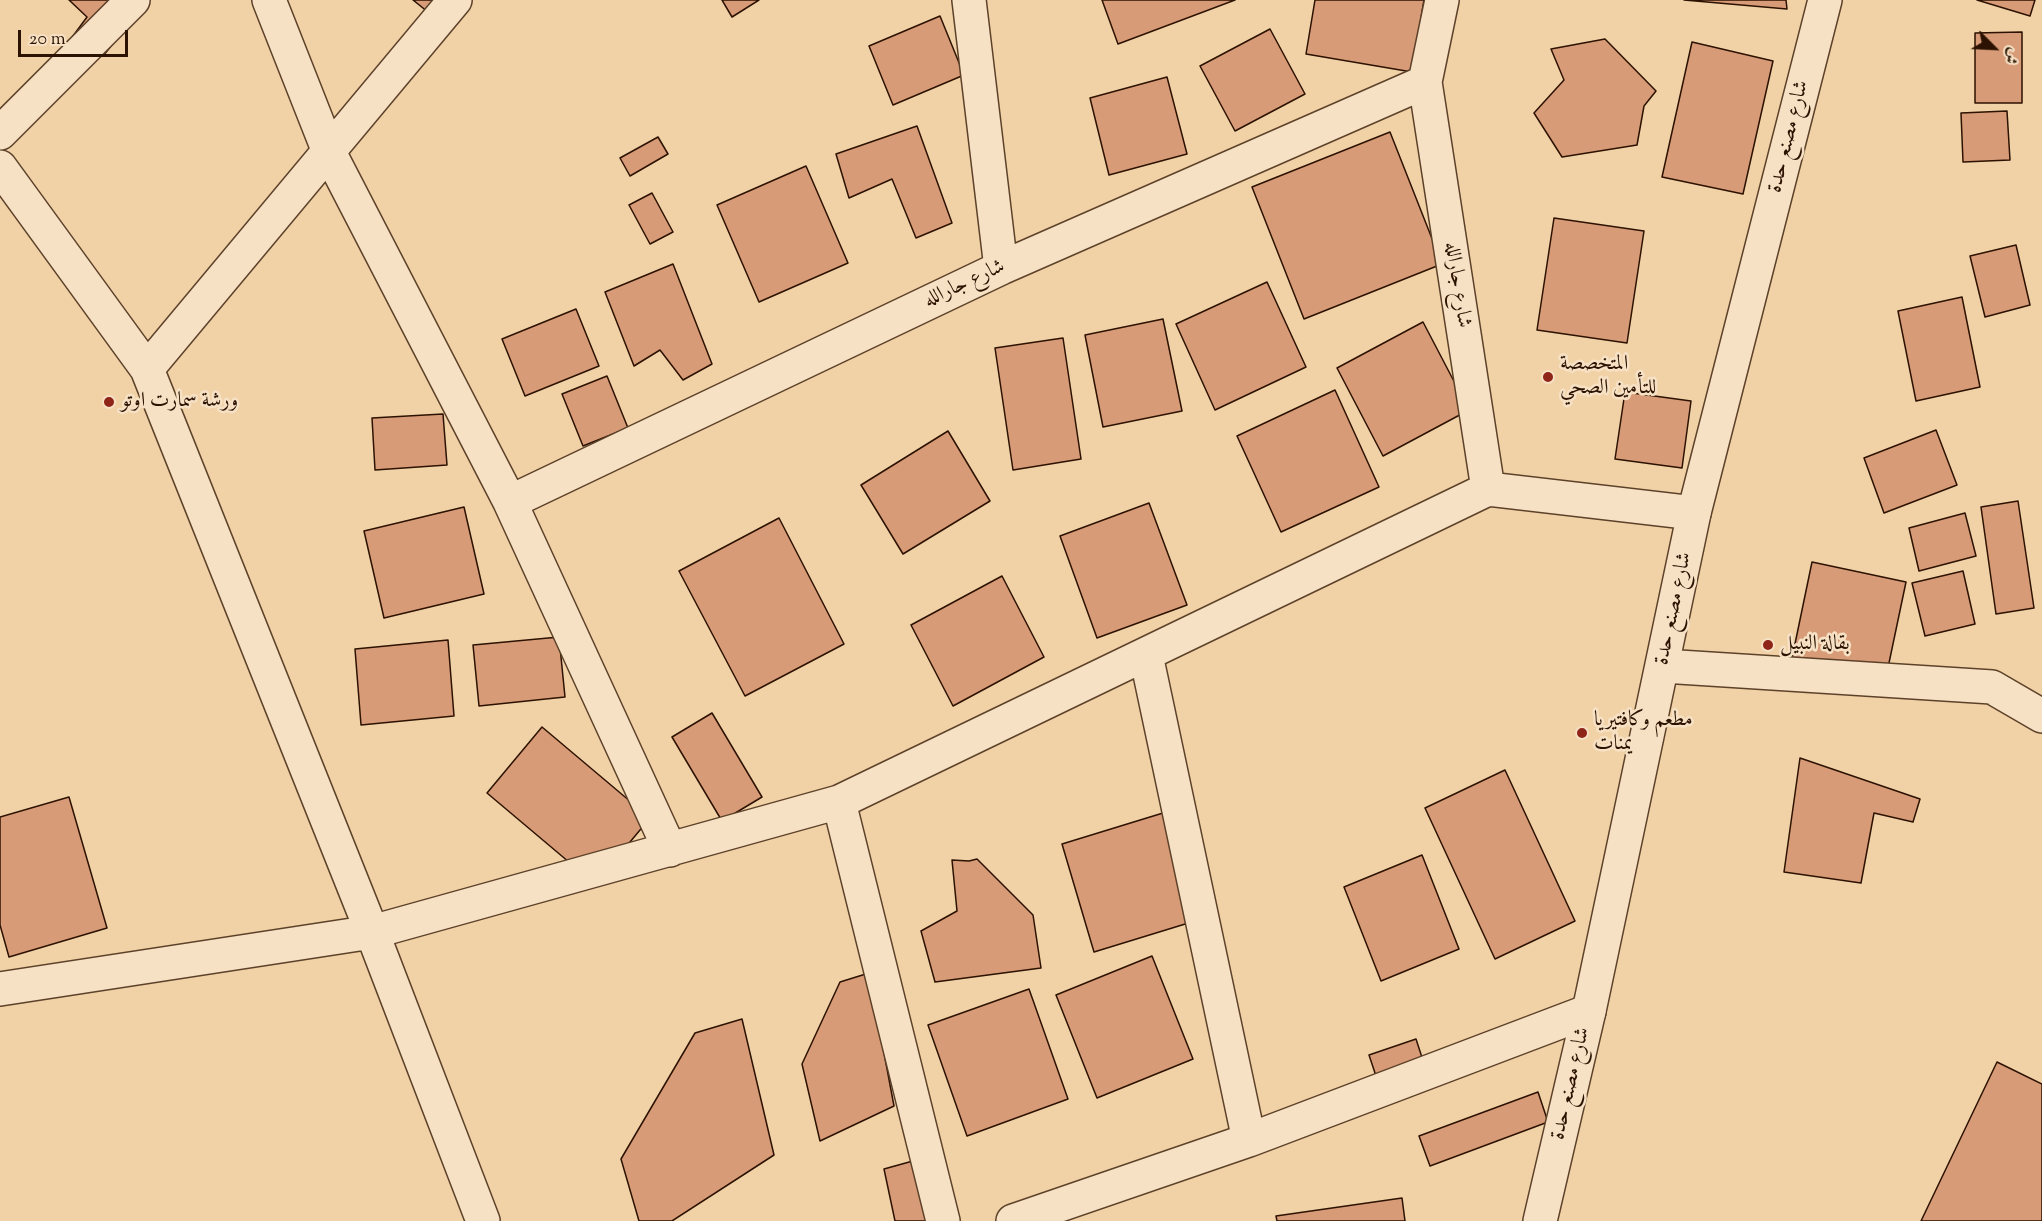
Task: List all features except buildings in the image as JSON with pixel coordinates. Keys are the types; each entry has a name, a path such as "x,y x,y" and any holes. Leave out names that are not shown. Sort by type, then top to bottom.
{"street":[{"path":"0,133 133,0"},
{"path":"269,0 329,152 510,502 670,850"},
{"path":"147,369 455,0"},
{"path":"969,0 1000,268"},
{"name":"شارع جارالله","path":"1442,0 1425,82 1488,489"},
{"name":"شارع مصنع حدة","path":"1540,1221 1589,1011 1694,513 1825,0"},
{"name":"شارع جارالله","path":"510,502 1000,268 1425,82"},
{"path":"0,167 147,369 372,932 483,1221"},
{"path":"0,989 372,932 839,802 1488,489 1694,513"},
{"path":"1146,655 1249,1140"},
{"path":"1663,666 1992,687 2042,716"},
{"path":"839,802 943,1221"},
{"path":"1013,1221 1249,1140 1589,1011"}],"place":[{"name":"المتخصصة للتأمين الصحي","path":"1548,377"},
{"name":"ورشة سمارت اوتو","path":"109,402"},
{"name":"بقالة النبيل","path":"1768,645"},
{"name":"مطعم وكافتيريا يمنات","path":"1582,733"}]}
